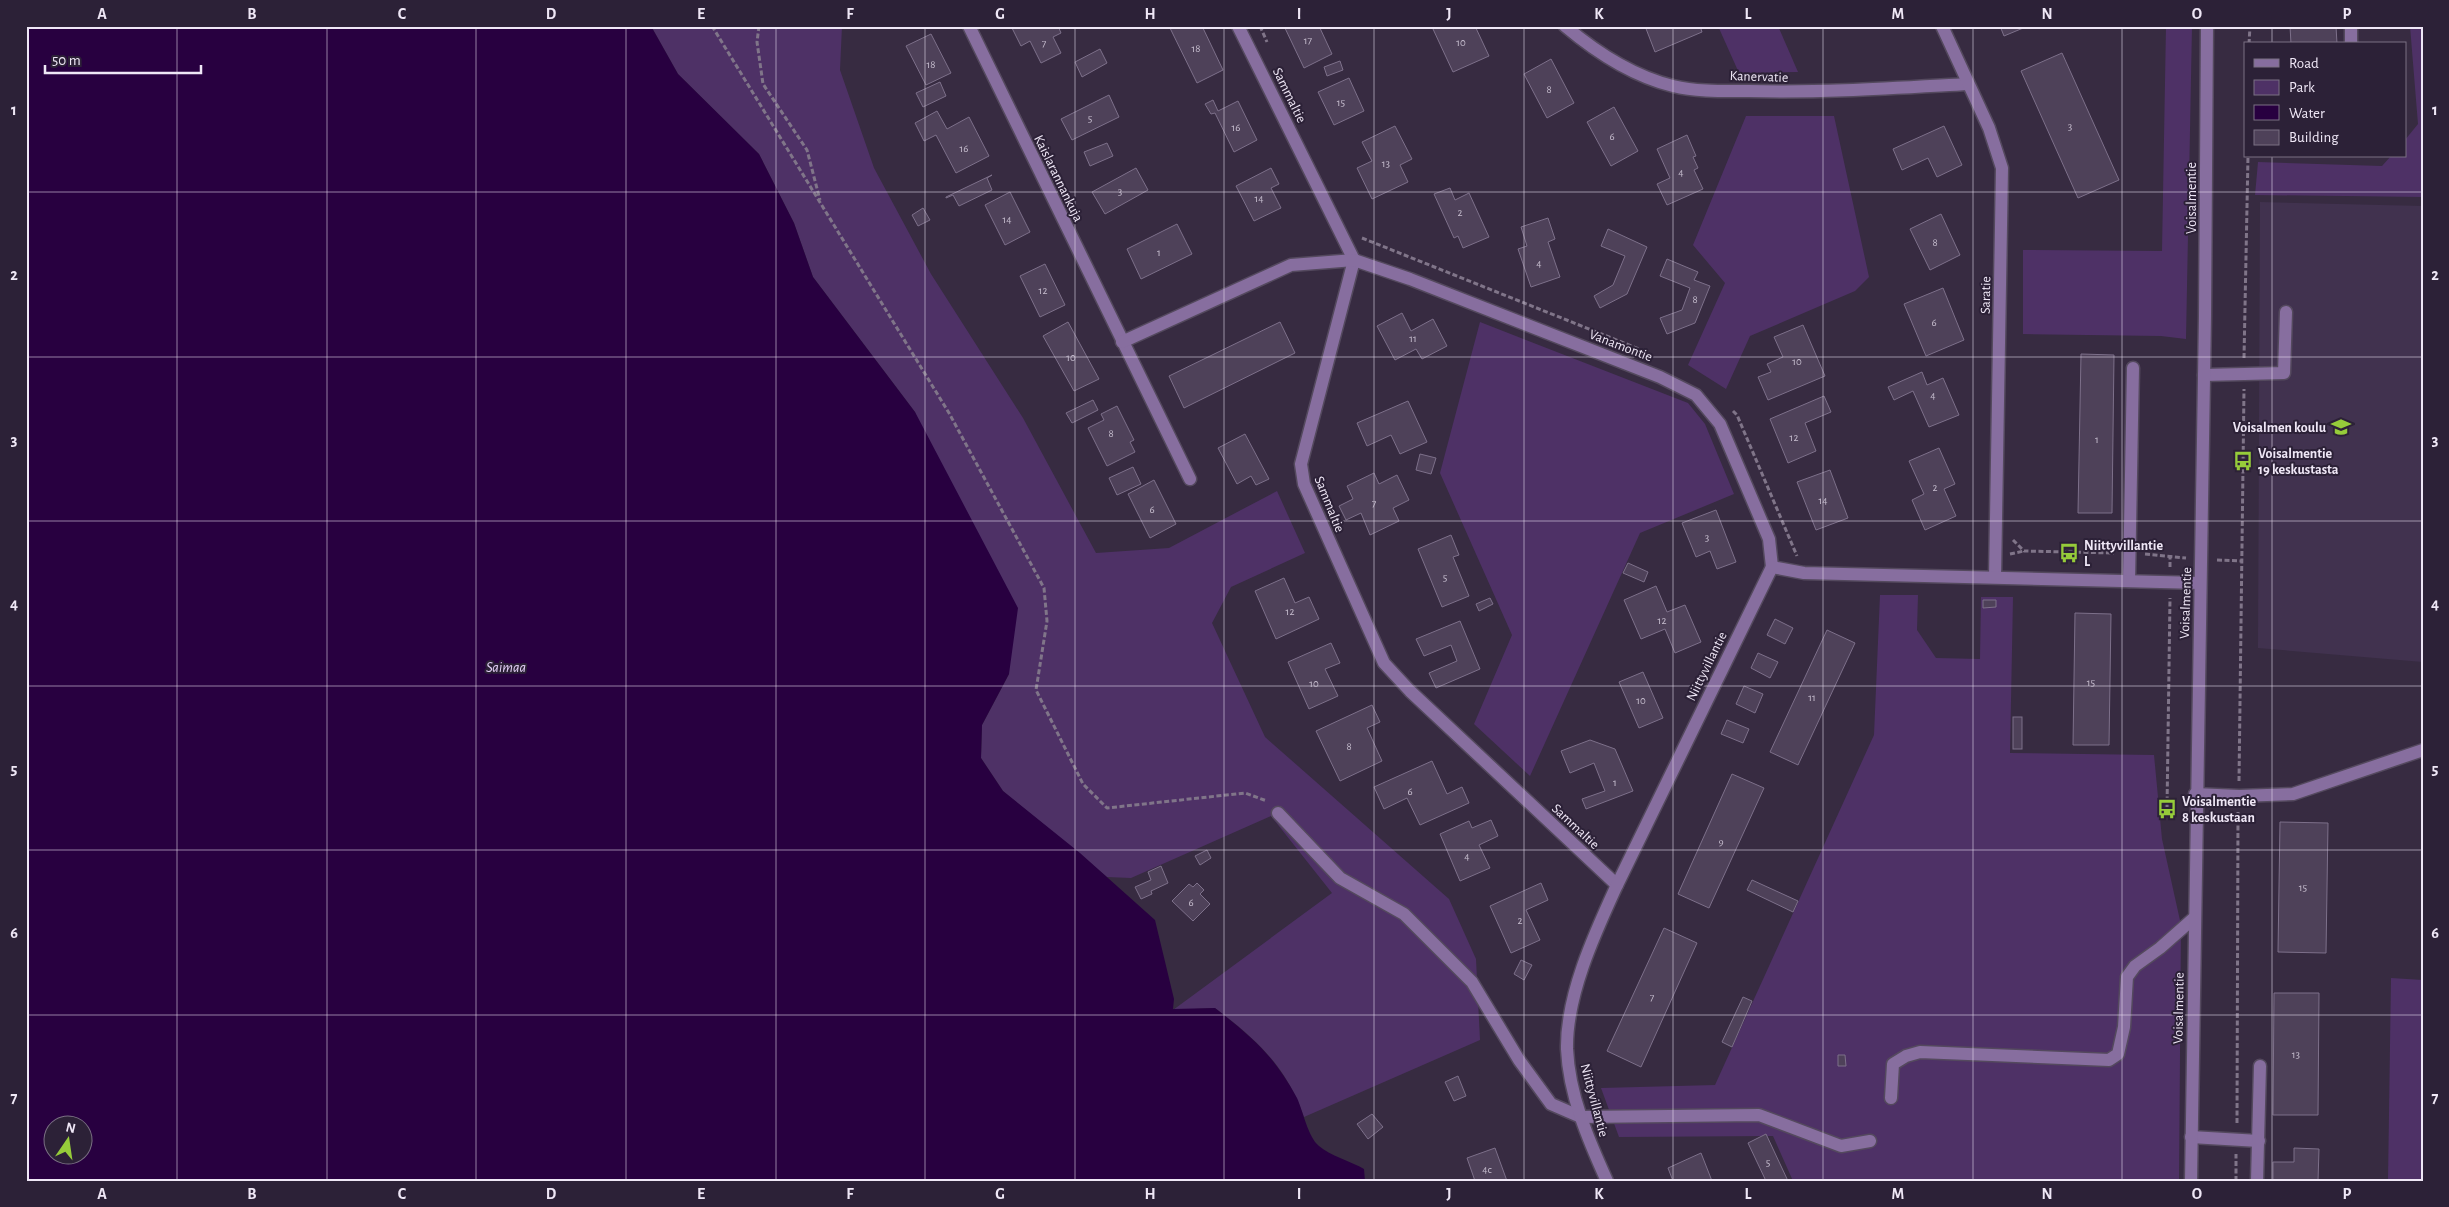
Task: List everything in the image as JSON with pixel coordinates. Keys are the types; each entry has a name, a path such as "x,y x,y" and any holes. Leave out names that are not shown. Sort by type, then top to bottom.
{"street":[{"name":"Kaislarannankuja","path":"969,26 1190,479"},
{"name":"Sammaltie","path":"1238,26 1354,260 1301,464 1304,484 1384,663 1417,698 1617,885"},
{"name":"Kanervatie","path":"1565,26 1586,44 1623,68 1674,86 1729,91 1809,93 1968,84"},
{"name":"Saratie","path":"1942,26 1989,128 2002,168 1995,577"},
{"name":"Voisalmentie","path":"2191,1181 2204,375 2207,26"},
{"path":"2351,26 2352,42"},
{"path":"1122,342 1291,265 1354,260"},
{"name":"Vanamontie","path":"1354,260 1410,279 1632,366 1696,394 1720,424 1769,539 1772,567"},
{"path":"2204,375 2284,373 2286,312"},
{"path":"2129,581 2133,368"},
{"path":"1772,567 1804,573 2200,583"},
{"name":"Niittyvillantie","path":"1606,1181 1581,1117 1572,1083 1567,1049 1571,1014 1593,937 1772,567"},
{"path":"2196,794 2239,796 2293,794 2423,750"},
{"path":"1278,813 1340,878 1404,914 1472,982 1520,1060 1551,1104 1581,1117 1759,1114 1841,1146 1870,1141"},
{"path":"1891,1098 1893,1064 1906,1056 1920,1052 2109,1060 2118,1054 2124,1027 2127,977 2135,966 2160,948 2194,918"},
{"path":"2257,1181 2260,1066"},
{"path":"2192,1137 2259,1141"}],"path":[{"path":"712,26 949,413 1044,588 1047,621 1036,690 1083,784 1107,808 1245,793 1272,803 1278,813"},
{"path":"758,26 757,42 763,84 807,150 822,206"},
{"path":"2250,26 2250,42"},
{"path":"2236,1181 2239,796 2248,158"},
{"path":"2013,530 2013,540 2024,551 2170,555 2201,560 2242,561"},
{"path":"2167,809 2170,555"}],"shaded area":[{"name":"Voisalmen koulu","path":"2260,202 2423,206 2423,662 2258,648"}],"green space":[{"path":"651,26 842,26 840,70 874,168 931,274 1023,418 1096,553 1169,548 1277,491 1305,553 1231,587 1212,623 1265,737 1449,899 1476,959 1480,1040 1304,1117 1297,1099 1279,1069 1244,1031 1215,1008 1173,1010 1332,893 1271,816 1131,878 1107,877 1003,791 981,758 982,725 1009,674 915,412 813,277 794,223 759,154 678,74"},
{"path":"1718,26 1778,26 1798,72 1739,73"},
{"path":"2166,26 2192,26 2186,339 2161,336 2023,334 2023,250 2162,251"},
{"path":"2410,26 2423,26 2423,197 2255,195 2258,162 2382,166 2389,158 2406,158 2406,139 2418,124"},
{"path":"1746,116 1834,116 1869,277 1855,291 1750,336 1726,389 1688,365 1725,283 1693,245"},
{"path":"1480,322 1688,403 1705,424 1734,494 1640,533 1530,776 1474,724 1512,635 1440,473"},
{"path":"1880,595 1918,595 1917,630 1936,658 1980,659 1981,597 2013,597 2010,753 2154,755 2162,839 2181,925 2179,1181 1793,1181 1773,1136 1619,1137 1601,1088 1715,1085 1874,735"},
{"path":"2391,978 2423,980 2423,1181 2388,1181"}],"water":[{"name":"Saimaa","path":"26,26 651,26 678,74 759,154 794,223 813,277 915,412 1018,608 1009,674 982,725 981,758 1003,791 1080,853 1155,920 1174,999 1173,1009 1215,1008 1240,1028 1271,1058 1280,1070 1297,1098 1315,1142 1329,1152 1364,1169 1365,1181 26,1181"}],"building":[{"path":"1011,26 1058,26 1061,33 1053,37 1061,53 1041,63 1030,41 1021,46"},
{"path":"1169,26 1202,26 1223,70 1197,83"},
{"path":"1284,26 1319,26 1332,54 1304,68"},
{"path":"1438,26 1475,26 1489,56 1453,72 1433,29"},
{"path":"1645,26 1700,26 1702,32 1655,52"},
{"path":"2000,26 2028,26 2004,36"},
{"path":"2290,26 2336,26 2337,42 2291,42"},
{"path":"931,34 951,73 926,85 906,46"},
{"path":"1100,49 1107,63 1082,77 1075,62"},
{"path":"2062,53 2119,180 2078,198 2021,71"},
{"path":"1551,59 1574,103 1547,118 1524,74"},
{"path":"1340,61 1343,70 1327,76 1324,67"},
{"path":"1349,78 1364,111 1334,125 1318,92"},
{"path":"940,82 946,96 923,107 916,93"},
{"path":"1109,95 1119,117 1072,140 1061,119"},
{"path":"1213,100 1218,111 1238,101 1257,140 1234,152 1215,113 1211,114 1205,104"},
{"path":"1614,107 1638,151 1611,166 1587,122"},
{"path":"937,111 947,129 969,117 989,156 956,173 936,135 924,141 915,123"},
{"path":"1395,126 1412,159 1400,165 1408,182 1372,199 1357,168 1372,161 1362,142"},
{"path":"1944,126 1962,165 1937,177 1928,158 1902,170 1893,149"},
{"path":"1687,135 1696,156 1693,157 1698,168 1694,170 1703,189 1667,205 1657,184 1670,178 1657,149"},
{"path":"1107,143 1113,156 1090,166 1084,152"},
{"path":"1136,168 1148,190 1105,214 1092,192"},
{"path":"1271,168 1279,184 1271,188 1281,208 1254,221 1236,186"},
{"path":"992,175 987,178 992,190 959,206 953,195 946,198 946,197"},
{"path":"1450,188 1455,200 1469,193 1489,237 1463,248 1458,236 1454,238 1434,194"},
{"path":"1010,192 1030,232 1005,245 985,205"},
{"path":"923,208 930,220 918,226 912,215"},
{"path":"1941,214 1960,255 1930,270 1910,229"},
{"path":"1548,218 1555,239 1548,242 1560,277 1531,287 1518,249 1527,246 1521,227"},
{"path":"1177,224 1192,254 1141,279 1127,249"},
{"path":"1608,229 1647,247 1627,294 1600,308 1594,296 1613,285 1625,256 1601,246"},
{"path":"1667,259 1698,272 1694,280 1710,286 1695,323 1667,334 1660,318 1682,310 1690,288 1660,276"},
{"path":"1045,264 1065,305 1040,317 1020,276"},
{"path":"1943,288 1964,340 1926,356 1904,304"},
{"path":"1402,313 1411,331 1433,319 1447,346 1422,359 1416,349 1395,360 1377,326"},
{"path":"1068,322 1099,379 1074,391 1043,336"},
{"path":"1280,322 1295,353 1184,408 1169,376"},
{"path":"1803,325 1825,376 1768,400 1758,377 1771,372 1767,364 1783,357 1774,337"},
{"path":"2081,354 2114,355 2112,513 2078,513"},
{"path":"1922,372 1927,385 1943,378 1959,415 1929,427 1913,391 1894,400 1888,387"},
{"path":"1824,396 1831,412 1805,423 1816,451 1788,463 1770,419"},
{"path":"1093,400 1098,410 1072,423 1066,413"},
{"path":"1408,401 1427,442 1400,454 1391,435 1367,446 1357,423"},
{"path":"1117,406 1134,440 1130,442 1135,452 1107,466 1088,428 1104,420 1101,414"},
{"path":"1245,434 1269,479 1256,485 1251,476 1237,484 1218,448"},
{"path":"1939,448 1955,484 1944,489 1956,516 1925,530 1912,500 1924,494 1909,461"},
{"path":"1420,454 1436,458 1431,474 1416,470"},
{"path":"1133,467 1141,484 1117,495 1109,478"},
{"path":"1830,470 1848,518 1816,530 1797,482"},
{"path":"1374,473 1379,484 1397,475 1409,500 1393,508 1399,521 1370,535 1361,513 1346,520 1339,506 1353,499 1347,486"},
{"path":"1154,480 1176,524 1150,538 1128,494"},
{"path":"1716,510 1736,562 1717,569 1710,551 1696,557 1682,523"},
{"path":"1451,535 1459,555 1453,557 1469,596 1442,607 1418,549"},
{"path":"1628,563 1648,572 1644,582 1623,573"},
{"path":"1284,578 1295,603 1309,597 1319,619 1276,639 1255,591"},
{"path":"1656,586 1667,612 1685,605 1701,642 1675,653 1665,629 1641,639 1624,600"},
{"path":"1490,598 1493,604 1479,611 1476,604"},
{"path":"1983,600 1996,600 1996,607 1983,608"},
{"path":"2075,613 2111,614 2109,745 2073,745"},
{"path":"1775,619 1793,628 1785,644 1767,635"},
{"path":"1460,621 1480,669 1436,688 1429,673 1457,661 1451,645 1424,656 1416,639"},
{"path":"1827,630 1855,643 1798,765 1770,752"},
{"path":"1331,643 1340,663 1325,669 1338,696 1309,709 1288,662"},
{"path":"1758,653 1778,662 1770,678 1751,668"},
{"path":"1643,672 1663,718 1639,728 1619,682"},
{"path":"1744,686 1763,694 1755,713 1736,704"},
{"path":"1372,705 1380,722 1367,728 1382,761 1340,781 1316,731"},
{"path":"2013,717 2022,717 2022,749 2013,749"},
{"path":"1727,720 1749,729 1743,743 1721,734"},
{"path":"1590,740 1615,749 1633,791 1586,809 1582,799 1605,791 1594,763 1570,773 1561,751"},
{"path":"1432,761 1447,794 1462,787 1469,803 1420,825 1407,798 1384,809 1374,787"},
{"path":"1732,774 1764,788 1709,908 1678,894"},
{"path":"1491,820 1498,836 1479,845 1490,868 1460,881 1440,834 1469,821 1472,828"},
{"path":"2280,822 2328,823 2326,953 2278,952"},
{"path":"1207,850 1211,858 1200,865 1195,856"},
{"path":"1161,866 1168,883 1151,891 1152,894 1141,899 1135,887 1151,880 1148,872"},
{"path":"1752,880 1798,901 1793,912 1747,890"},
{"path":"1197,883 1204,890 1200,894 1210,904 1193,921 1172,901 1189,884 1193,887"},
{"path":"1541,883 1548,900 1526,910 1540,940 1511,953 1490,906"},
{"path":"1664,928 1697,943 1641,1067 1607,1051"},
{"path":"1521,960 1532,965 1524,980 1514,974"},
{"path":"2274,993 2319,993 2318,1115 2273,1115"},
{"path":"1743,997 1752,1001 1732,1047 1722,1042"},
{"path":"1838,1055 1845,1055 1846,1066 1838,1066"},
{"path":"1458,1076 1466,1096 1454,1101 1445,1082"},
{"path":"1372,1114 1383,1127 1368,1139 1357,1124"},
{"path":"1766,1134 1788,1181 1766,1181 1748,1143"},
{"path":"1495,1148 1507,1181 1475,1181 1467,1158"},
{"path":"2294,1148 2319,1149 2318,1181 2273,1181 2273,1162 2294,1162"},
{"path":"1701,1153 1712,1181 1673,1181 1668,1168"}],"place":[{"name":"Voisalmen koulu","path":"2341,427"},
{"name":"Voisalmentie 19 keskustasta","path":"2243,461"},
{"name":"Niittyvillantie L","path":"2069,553"},
{"name":"Voisalmentie 8 keskustaan","path":"2167,809"}]}
